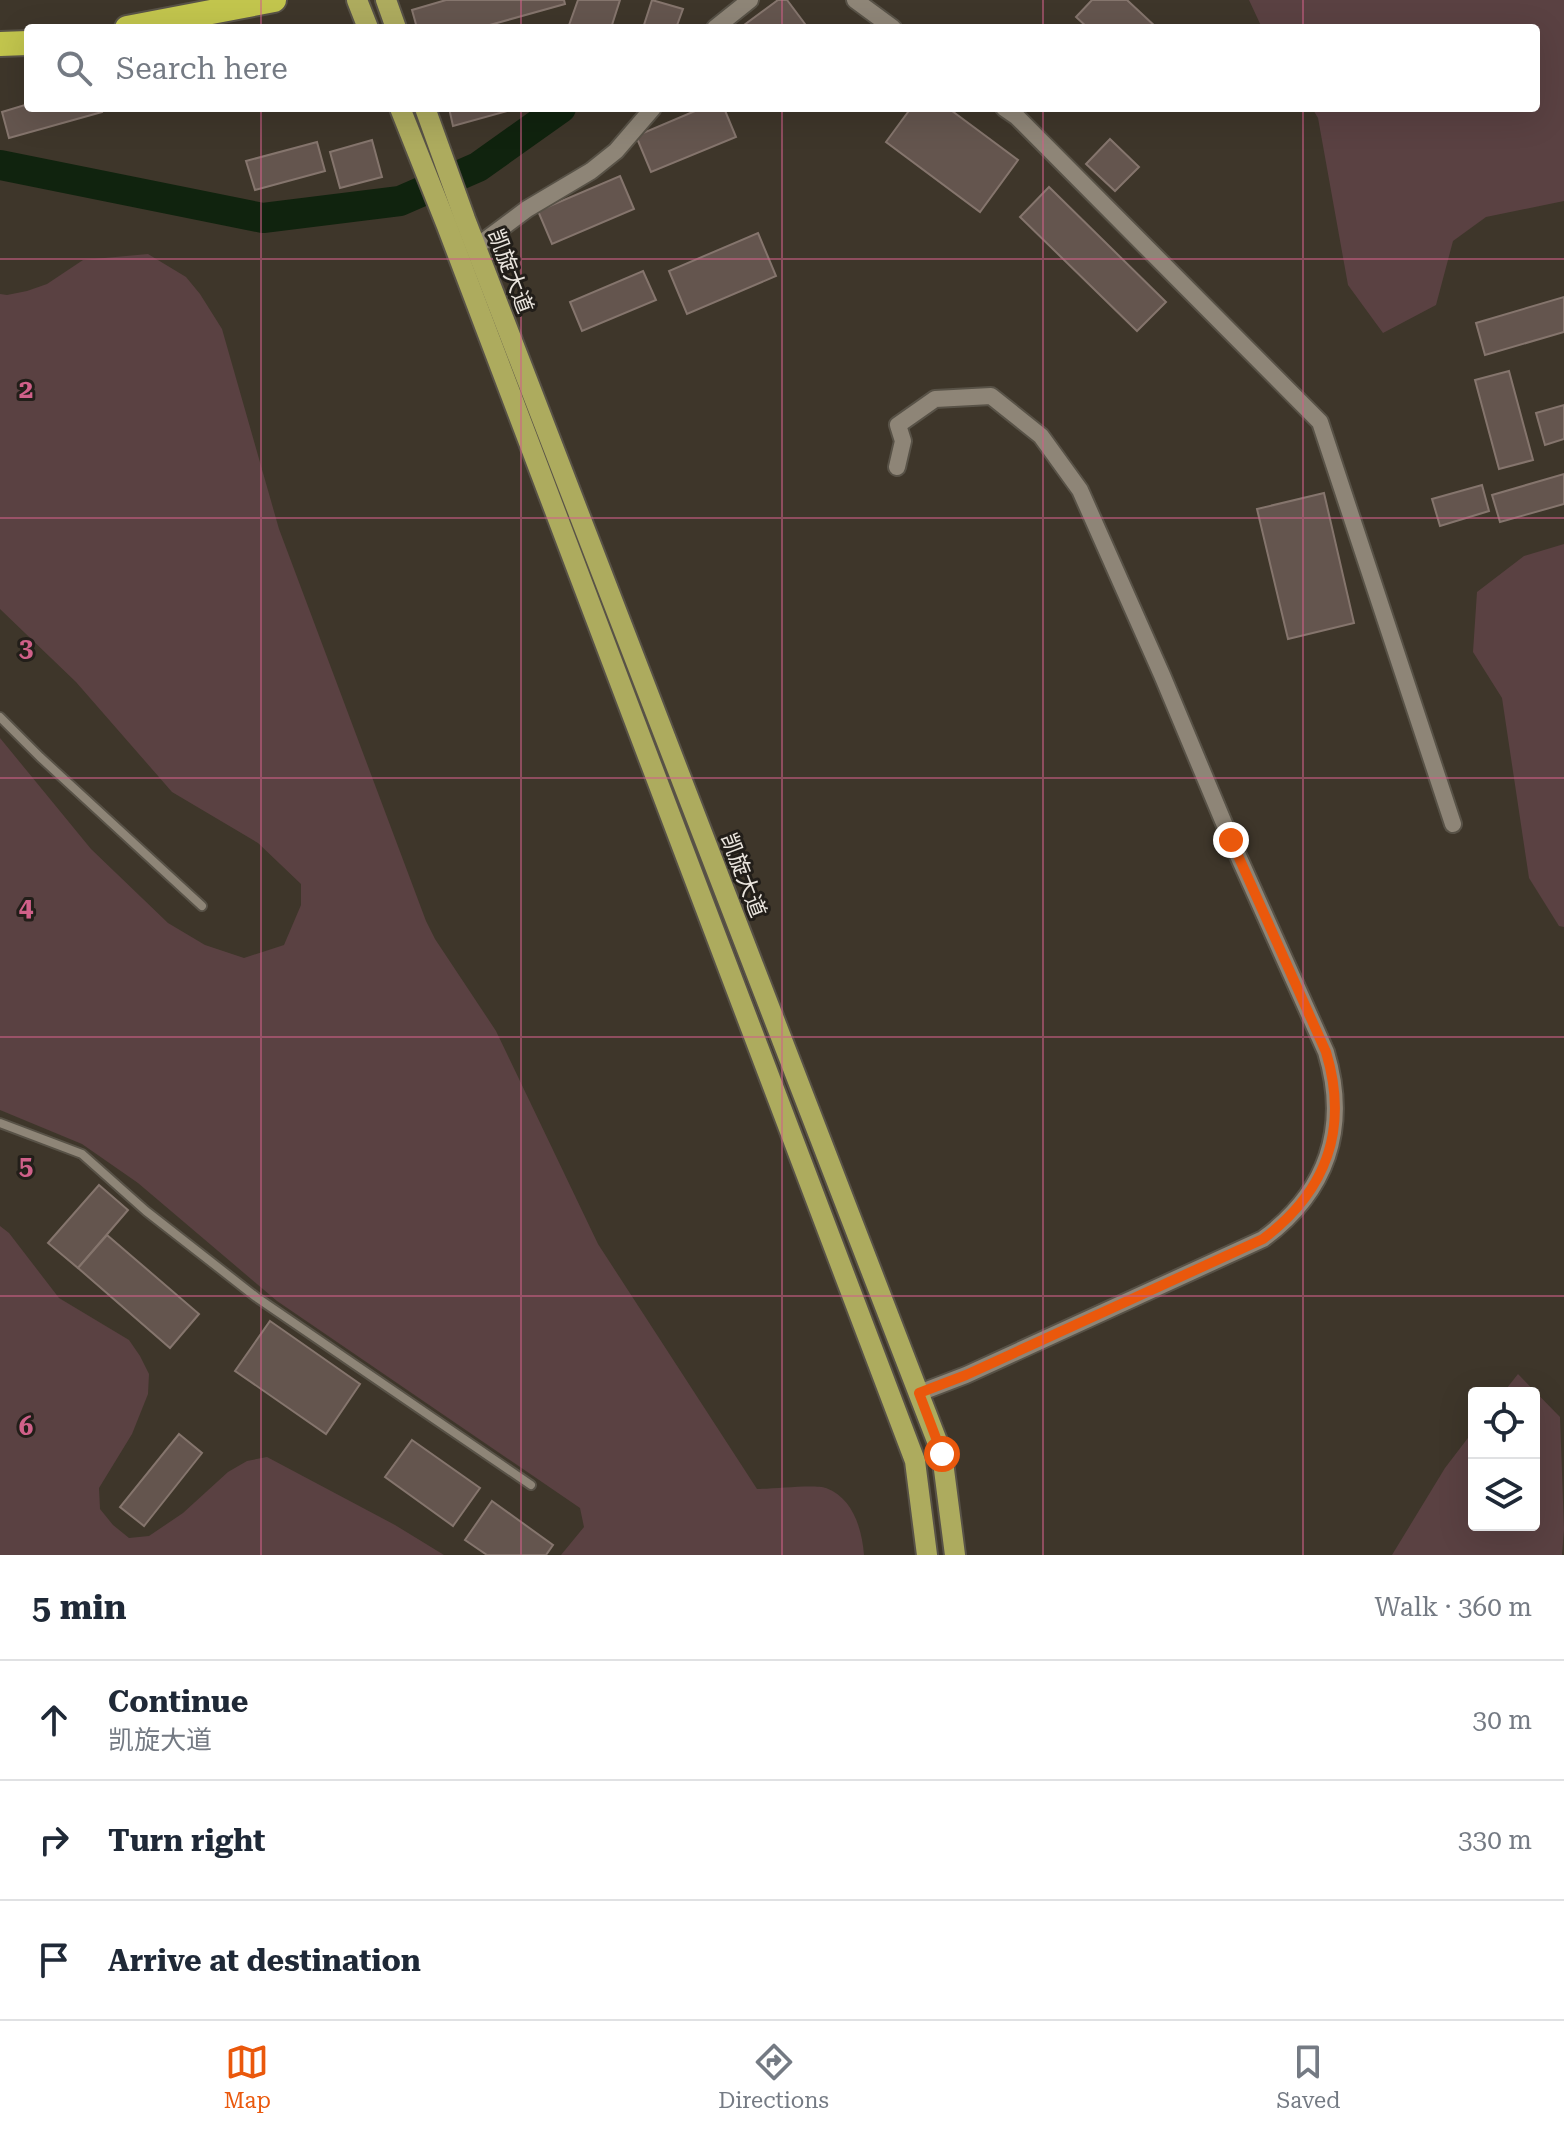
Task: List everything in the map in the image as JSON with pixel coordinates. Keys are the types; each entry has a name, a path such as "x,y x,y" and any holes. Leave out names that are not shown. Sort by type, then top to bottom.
{"highway":[{"path":"148,24 274,0"},
{"path":"0,44 24,43"}],"main road":[{"path":"357,0 366,24"},
{"path":"386,0 395,24"},
{"path":"402,112 425,170 456,223"},
{"path":"426,112 443,158 456,223"},
{"name":"凯旋大道","path":"456,223 476,247 942,1454 955,1555"},
{"name":"凯旋大道","path":"456,223 915,1461 927,1555"}],"street":[{"path":"720,24 750,0"},
{"path":"855,0 888,24"},
{"path":"476,247 527,209 591,171 616,151 650,112"},
{"path":"1009,112 1320,422 1453,824"},
{"path":"897,467 903,441 898,425 935,399 991,396 1041,436 1080,490 1326,1052 1335,1088 1336,1107 1331,1144 1318,1180 1294,1213 1263,1239 966,1375 919,1393"}],"lane":[{"path":"0,717 202,906"},
{"path":"0,1123 82,1154 146,1211 256,1297 531,1485"}],"shaded area":[{"path":"1249,0 1564,0 1564,201 1486,217 1453,241 1436,305 1383,333 1348,285 1314,112 1540,112 1540,24 1260,24"},
{"path":"148,254 186,277 222,329 279,529 426,921 496,1031 598,1244 757,1489 813,1486 835,1493 854,1516 864,1555 561,1555 584,1527 580,1508 277,1301 138,1183 82,1144 0,1110 0,738 91,849 168,923 205,945 244,958 284,945 301,905 301,884 258,843 172,792 76,682 0,609 0,294 27,291 47,284 83,260"},
{"path":"1564,544 1564,927 1559,926 1529,878 1502,698 1473,652 1477,592 1524,556"},
{"path":"0,1226 9,1233 59,1298 129,1340 149,1374 148,1394 132,1434 99,1488 100,1509 129,1538 149,1536 183,1513 228,1472 247,1461 267,1457 395,1525 444,1555 0,1555"},
{"path":"1518,1374 1531,1387 1508,1387"},
{"path":"1540,1397 1560,1417 1562,1555 1392,1555 1445,1468 1468,1438 1468,1531 1540,1531"}],"building":[{"path":"446,0 564,0 565,4 493,24 416,24 412,10"},
{"path":"578,0 620,0 612,24 569,24"},
{"path":"652,0 683,9 677,24 644,24"},
{"path":"778,0 787,0 805,24 745,24"},
{"path":"1092,0 1127,0 1153,24 1084,24 1076,17"},
{"path":"24,105 24,112 102,112 9,138 2,112"},
{"path":"450,112 504,112 453,126"},
{"path":"693,112 726,112 736,137 651,172 636,136"},
{"path":"908,112 953,112 1018,160 980,212 886,142"},
{"path":"1110,139 1139,167 1115,191 1086,164"},
{"path":"372,140 382,177 340,188 330,152"},
{"path":"317,142 325,171 255,190 246,161"},
{"path":"620,176 634,209 552,244 538,211"},
{"path":"1049,187 1166,302 1137,331 1020,217"},
{"path":"758,233 776,276 687,314 669,271"},
{"path":"643,271 656,300 582,331 570,302"},
{"path":"1564,297 1564,332 1485,355 1476,323"},
{"path":"1509,371 1533,460 1499,469 1475,380"},
{"path":"1564,405 1564,439 1545,445 1536,413"},
{"path":"1564,474 1564,504 1500,522 1492,495"},
{"path":"1482,485 1489,511 1440,526 1432,499"},
{"path":"1324,493 1354,623 1288,639 1257,509"},
{"path":"99,1185 128,1210 78,1268 48,1243"},
{"path":"107,1235 199,1314 170,1348 78,1268"},
{"path":"270,1321 360,1384 326,1434 235,1371"},
{"path":"179,1434 202,1453 144,1526 120,1507"},
{"path":"412,1440 480,1488 453,1526 385,1477"},
{"path":"492,1501 553,1545 546,1555 487,1555 465,1540"}],"waterway":[{"path":"0,165 263,218 400,201 478,167 555,112"}],"route":[{"path":"942,1454 919,1393 966,1375 1263,1239 1294,1213 1318,1180 1335,1125 1332,1070 1231,840"}]}
